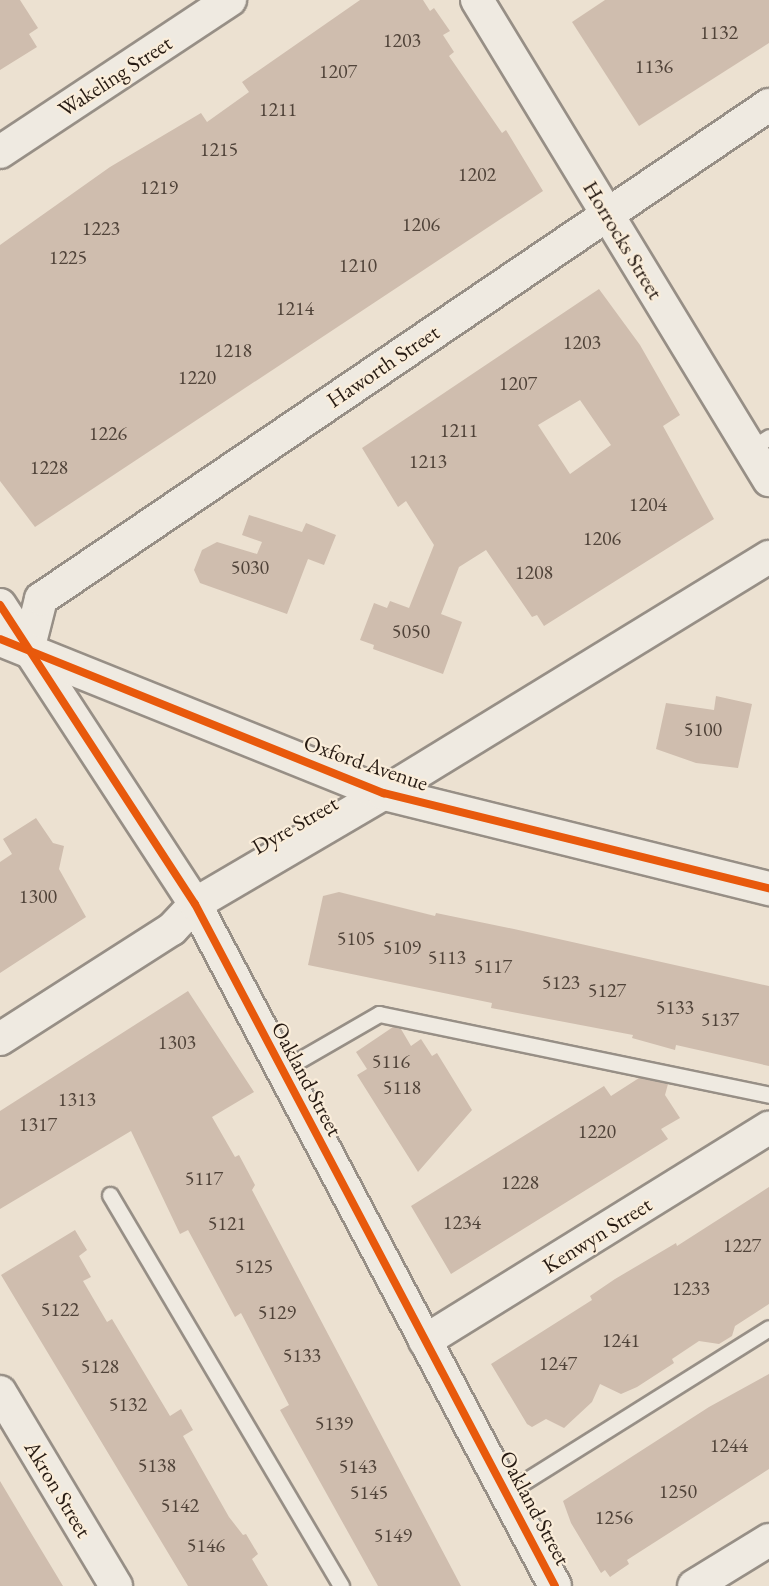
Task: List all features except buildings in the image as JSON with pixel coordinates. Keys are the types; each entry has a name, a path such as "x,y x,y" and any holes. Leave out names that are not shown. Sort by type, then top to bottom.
{"street":[{"name":"Wakeling Street","path":"0,152 230,0"},
{"name":"Horrocks Street","path":"477,0 607,213 759,443 769,480"},
{"name":"Haworth Street","path":"14,644 41,599 769,105"},
{"name":"Dyre Street","path":"0,1039 172,929 195,904 384,793 769,557"},
{"name":"Oakland Street","path":"0,605 14,644 195,904 555,1586"},
{"name":"Oxford Avenue","path":"14,644 384,793 769,888"},
{"name":"Kenwyn Street","path":"425,1341 769,1128"},
{"name":"Akron Street","path":"0,1392 116,1586"},
{"path":"694,1586 769,1540"}],"lane":[{"path":"282,1070 378,1014 769,1095"},
{"path":"110,1195 341,1586"},
{"path":"506,1493 769,1328"}],"cycle path":[{"path":"0,605 195,904 555,1586"},
{"path":"0,639 384,793 769,888"}]}
